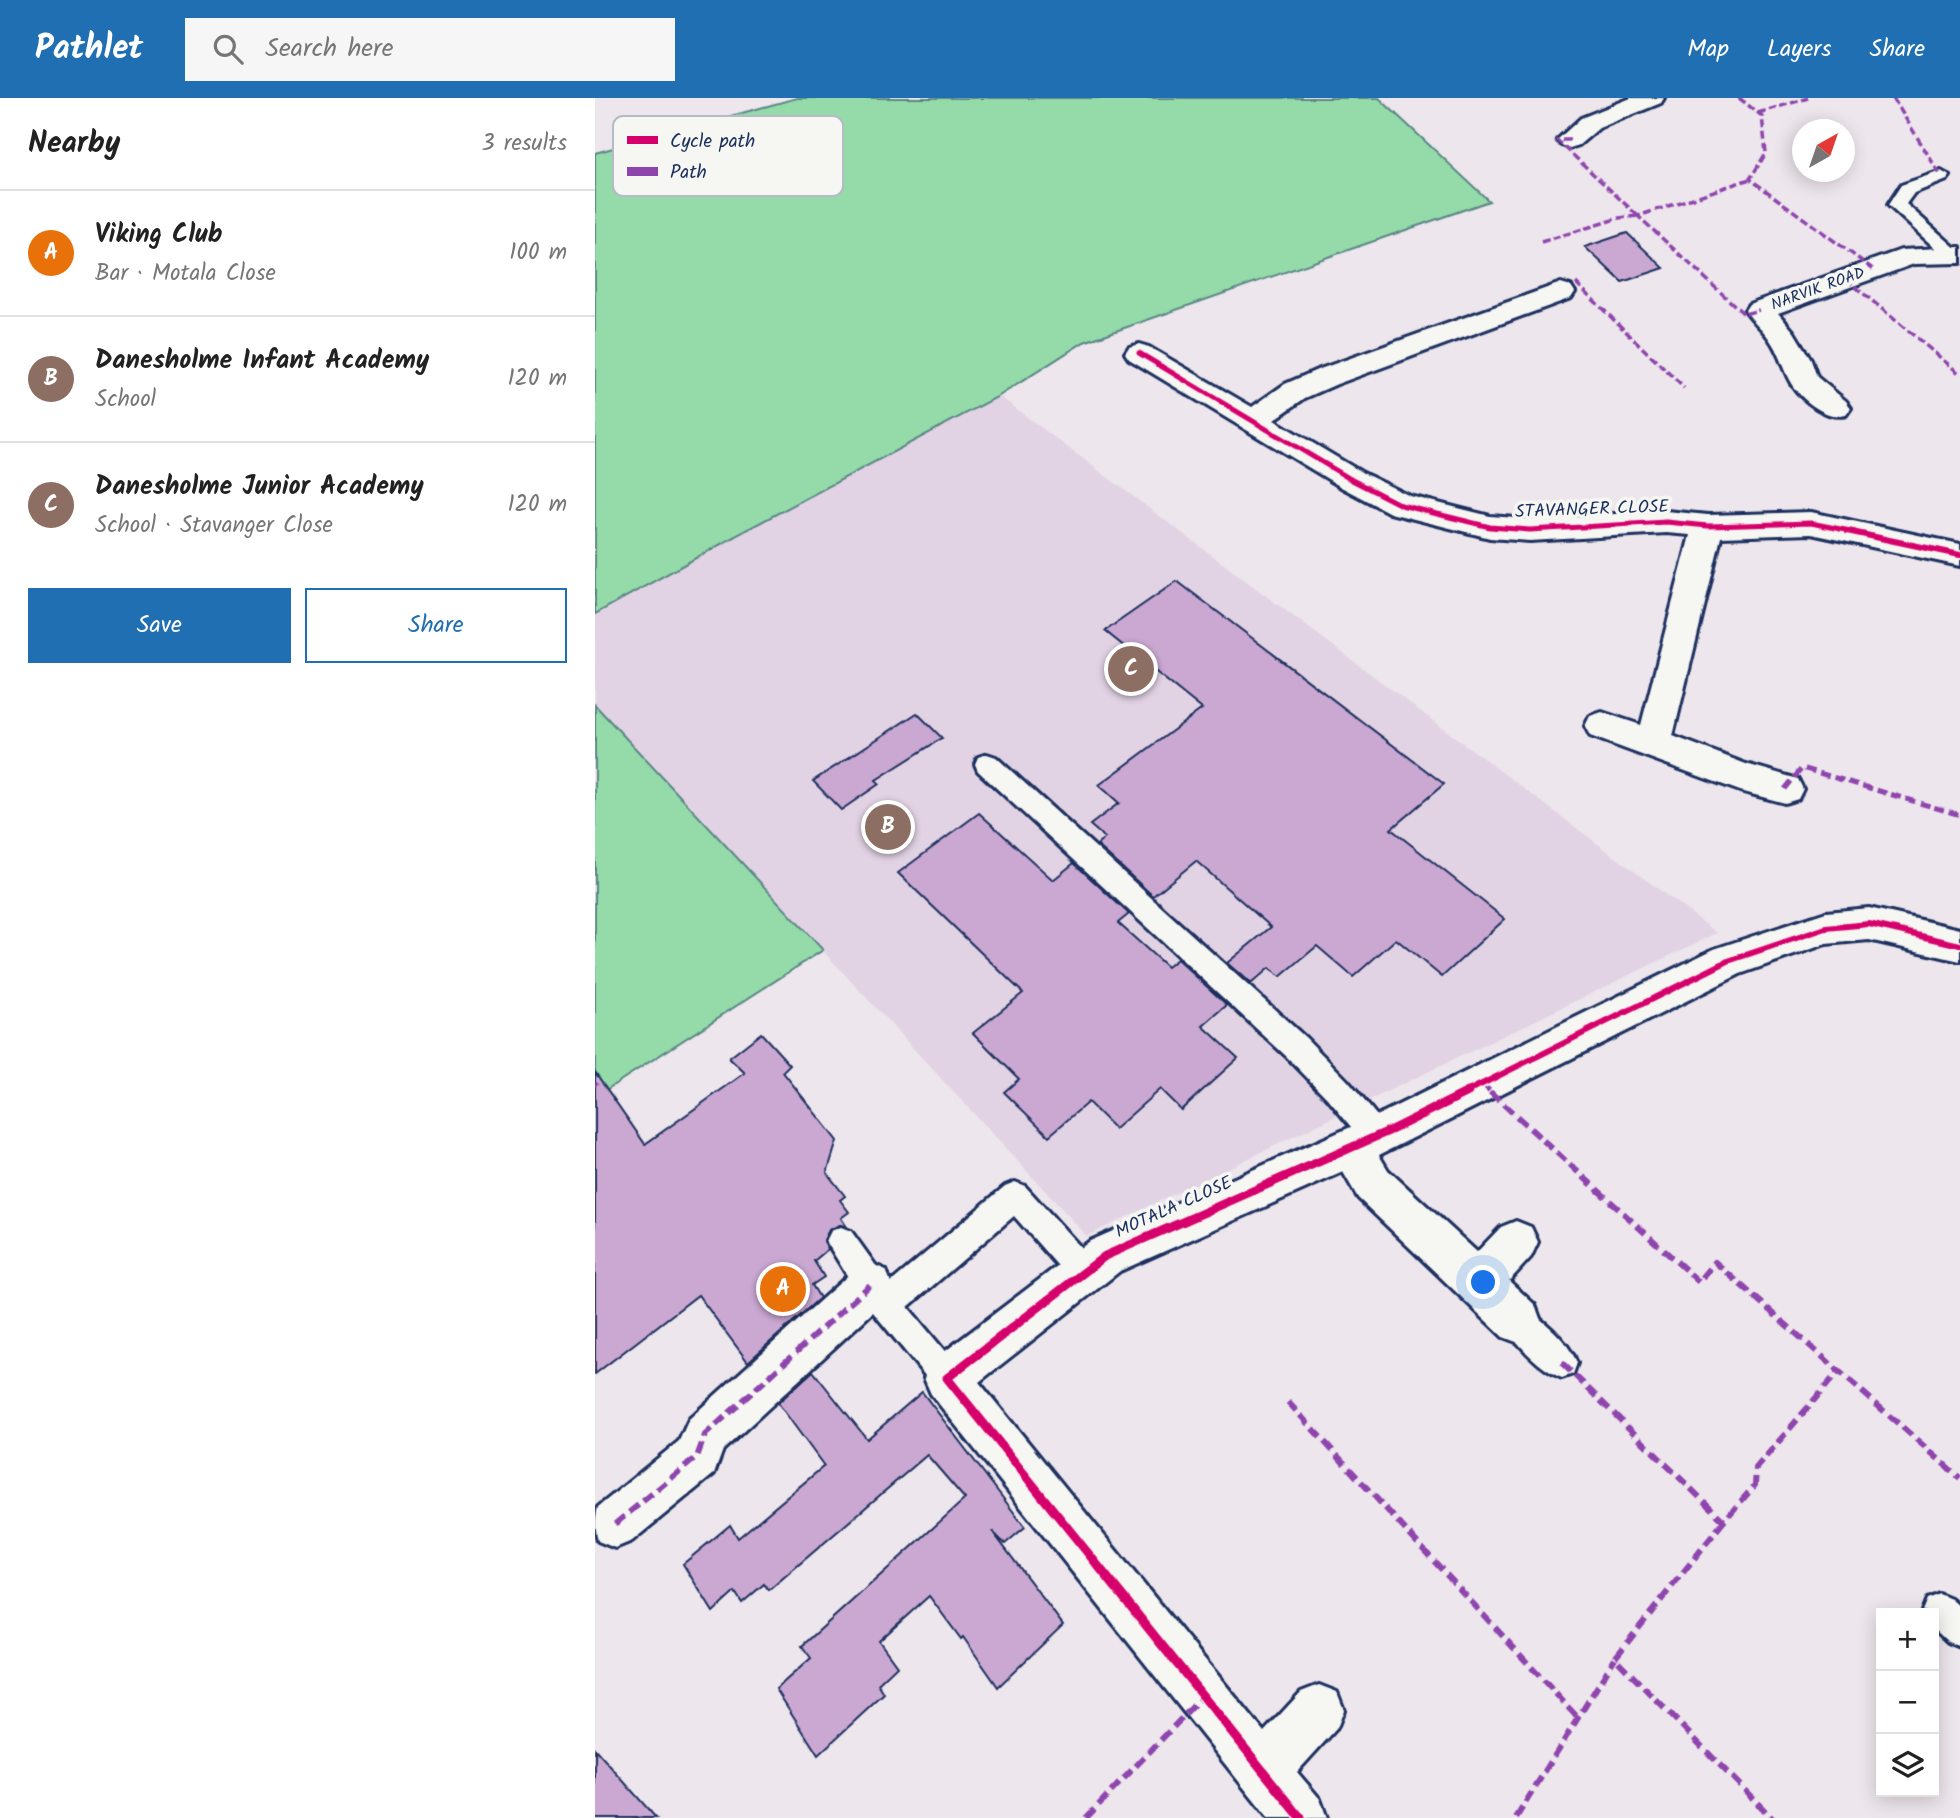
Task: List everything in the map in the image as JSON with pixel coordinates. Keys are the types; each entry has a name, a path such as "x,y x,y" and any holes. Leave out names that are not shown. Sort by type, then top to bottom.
{"street":[{"path":"1570,140 1580,119 1652,98"},
{"name":"NARVIK ROAD","path":"1836,408 1804,381 1797,360 1780,332 1759,310 1911,256 1957,256"},
{"path":"1252,421 1295,391 1327,377 1569,301 1540,270"},
{"name":"STAVANGER CLOSE","path":"1139,353 1352,480 1401,505 1490,527 1530,530 1666,522 1708,526 1811,523 1960,555"},
{"path":"1654,743 1708,526"},
{"path":"1602,726 1740,777 1785,789"},
{"name":"MOTALA CLOSE","path":"947,1378 1105,1256 1364,1142 1728,961 1826,928 1869,924 1960,945"},
{"path":"1364,1142 1373,1184 1519,1321"},
{"path":"1478,1282 1516,1242"},
{"path":"615,1524 697,1457 705,1436 879,1295"},
{"path":"947,1378 1301,1818"},
{"path":"1263,1771 1319,1710"}],"lane":[{"path":"1941,176 1907,189 1897,205 1957,256"},
{"path":"987,764 1207,967 1253,1005 1353,1104 1364,1142"},
{"path":"879,1295 1015,1196 1083,1272"},
{"path":"841,1241 879,1295 947,1378"},
{"path":"1519,1321 1562,1363"}],"shaded area":[{"path":"999,396 1717,933 1087,1236 595,705 595,614 748,529"}],"green space":[{"path":"797,98 1379,98 1489,201 1084,342 999,396 748,529 595,614 595,153 613,148 613,196 843,196 843,116 731,116"},
{"path":"595,705 823,950 595,1097"}],"building":[{"path":"1627,233 1664,268 1622,282 1585,247"},
{"path":"1177,581 1444,784 1391,829 1505,919 1442,977 1396,939 1353,977 1317,946 1280,977 1269,968 1251,984 1227,963 1271,927 1196,861 1153,896 1097,845 1105,838 1090,825 1119,803 1099,785 1202,709 1105,631"},
{"path":"917,713 942,738 876,780 879,784 841,810 813,781"},
{"path":"979,813 1053,880 1074,863 1129,914 1118,923 1167,967 1177,959 1227,1005 1203,1026 1238,1058 1181,1110 1160,1089 1115,1129 1088,1102 1049,1136 1004,1092 1019,1079 973,1033 1023,993 898,873"},
{"path":"761,1033 790,1065 783,1072 837,1141 827,1173 845,1196 840,1200 849,1212 841,1218 847,1227 840,1225 829,1230 824,1240 828,1249 814,1261 824,1277 812,1285 820,1298 748,1362 698,1295 595,1374 595,1072 645,1144 745,1073 729,1058"},
{"path":"813,1371 867,1439 922,1392 1025,1527 1005,1544 992,1531 1063,1625 998,1687 963,1637 961,1639 929,1596 879,1641 897,1666 878,1684 884,1694 818,1755 776,1689 811,1658 802,1646 965,1499 927,1455 769,1590 764,1584 742,1603 735,1592 713,1612 683,1564 730,1525 738,1538 824,1466 778,1403"},
{"path":"595,1749 656,1818 595,1818"}],"marked path":[{"path":"1739,98 1762,116 1766,153 1750,179 1874,270"},
{"path":"1758,113 1808,98"},
{"path":"1893,98 1941,176"},
{"path":"1570,140 1557,140 1638,216"},
{"path":"1750,179 1638,216 1744,314 1759,310"},
{"path":"1541,242 1619,218 1638,216"},
{"path":"1846,279 1960,374"},
{"path":"1576,283 1684,388"},
{"path":"1785,789 1802,768 1960,815"},
{"path":"1482,1084 1699,1282 1715,1262 1960,1478"},
{"path":"615,1524 697,1457 705,1435 870,1285"},
{"path":"1562,1363 1724,1521 1755,1485 1756,1468 1839,1371"},
{"path":"1288,1402 1578,1718"},
{"path":"1724,1521 1615,1658 1772,1818"},
{"path":"1516,1818 1615,1658"},
{"path":"1086,1818 1203,1696"}],"cycle path":[{"path":"1139,353 1352,480 1401,505 1490,527 1530,530 1666,522 1708,526 1811,523 1960,555"},
{"path":"1301,1818 947,1378 1105,1256 1391,1130 1728,961 1826,928 1869,924 1960,945"}],"place":[{"name":"Danesholme Junior Academy","path":"1131,669"},
{"name":"Danesholme Infant Academy","path":"888,827"},
{"name":"Viking Club","path":"783,1289"}]}
